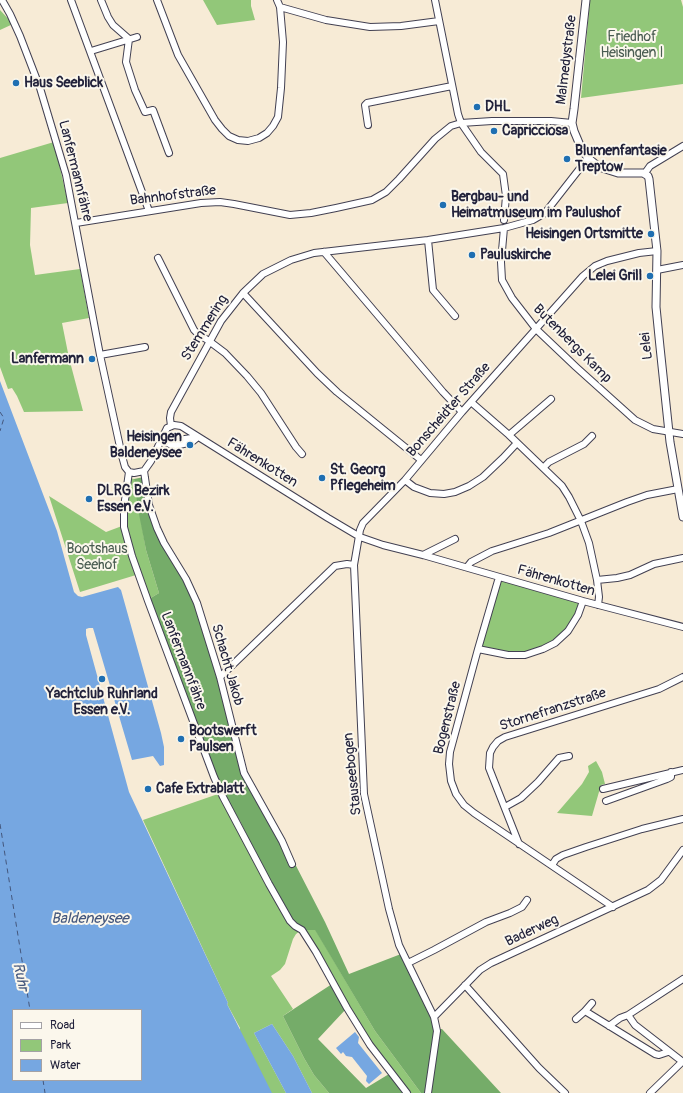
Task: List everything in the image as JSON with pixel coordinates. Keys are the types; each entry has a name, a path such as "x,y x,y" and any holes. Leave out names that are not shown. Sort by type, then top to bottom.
{"street":[{"name":"Lanfermannfähre","path":"2,0 20,36 40,88 66,175 100,355 122,456 125,467 129,472 124,507 124,527 132,556 148,601 214,777 223,797 287,917 295,926 302,930 316,952 346,1008 370,1045 407,1093"},
{"path":"71,0 149,211"},
{"path":"101,0 113,24 129,40"},
{"path":"157,0 178,55 207,108 225,133 234,138 243,140 259,138 267,133 278,117 283,42 280,7 277,0"},
{"path":"435,0 461,123 481,152 503,174 506,196 504,220"},
{"name":"Malmedystraße","path":"572,123 586,0"},
{"path":"280,7 336,22 370,27 401,26 439,21"},
{"path":"91,51 129,40 137,36"},
{"path":"129,40 126,62 135,90 145,112 154,110 169,153"},
{"path":"368,125 366,103 452,86"},
{"name":"Bahnhofstraße","path":"76,223 201,203 220,202 290,215 311,213 365,202 386,192 440,133 451,126 461,123 523,121 572,123"},
{"path":"572,123 577,140 588,158 599,167 608,171 618,173 645,173 650,166 683,146"},
{"name":"Stemmering","path":"144,471 163,440 167,428 174,426 170,418 171,412 209,341 221,321 243,293 260,277 279,265 291,260 324,252 428,240 504,228 533,220 545,213 588,158"},
{"name":"Lelei","path":"645,173 649,179 657,251 657,317 669,432 683,517"},
{"name":"Butenbergs Kamp","path":"504,228 501,262 502,280 512,298 536,329 635,420 653,429 683,434"},
{"path":"428,240 433,290 455,316"},
{"name":"Bonscheidter Straße","path":"354,565 360,530 363,523 405,480 462,412 583,276 595,266 607,261 625,256 657,251"},
{"path":"324,252 443,392 462,412"},
{"path":"158,258 194,330 224,353 247,376 261,393 302,454"},
{"path":"657,270 683,265"},
{"path":"243,293 317,373 337,392 421,460"},
{"path":"100,355 145,347"},
{"path":"509,435 551,398"},
{"path":"471,402 509,435 562,486 570,497 589,543 597,580 599,597 598,605"},
{"name":"Fährenkotten","path":"174,426 181,426 360,537 383,545 583,601 683,627"},
{"path":"543,468 549,462 580,446 592,436"},
{"path":"163,440 176,446 192,442 198,437"},
{"path":"405,480 414,487 430,494 455,492 484,477 517,443"},
{"path":"129,472 134,473 144,471"},
{"name":"Schacht Jakob","path":"144,471 149,505 157,528 197,603 220,677 244,773 282,840 292,864"},
{"path":"467,568 470,562 492,551 549,533 647,495 678,489"},
{"path":"423,555 455,540"},
{"path":"597,580 630,575 654,564 683,558"},
{"path":"220,677 334,566 347,564 354,565"},
{"name":"Stauseebogen","path":"354,565 364,794 393,926 399,945 434,1017"},
{"name":"Bogenstraße","path":"499,577 450,752 449,764 451,781 456,794 474,813 613,907"},
{"path":"478,649 508,656 525,655 543,649 555,643 568,631 578,615 583,601"},
{"name":"Stornefranzstraße","path":"519,844 489,768 490,753 498,741 505,737 659,689 683,677"},
{"path":"505,807 521,798 538,782 559,758 569,756"},
{"path":"603,789 683,770"},
{"path":"606,801 667,779 671,776 671,772"},
{"path":"552,865 556,859 563,855 586,846 642,829 683,819"},
{"name":"Baderweg","path":"434,1017 464,985 480,970 491,963 648,890 661,880 683,850"},
{"path":"408,963 486,922 522,907 527,900"},
{"path":"609,1026 683,979"},
{"path":"464,985 539,1068 565,1093"},
{"path":"576,1019 592,1003"},
{"path":"585,1011 655,1054 659,1055 668,1052"},
{"path":"628,1015 635,1025 668,1052 683,1062 650,1093"},
{"path":"428,1093 437,1032 434,1017"}],"green space":[{"path":"203,0 251,0 255,20 217,25"},
{"name":"Friedhof Heisingen I","path":"590,0 681,0 683,7 683,84 581,98"},
{"path":"0,10 13,24 0,30"},
{"path":"54,142 68,203 31,208 30,245 35,275 80,269 89,318 62,323 69,358 83,411 24,412 12,388 8,389 0,367 0,158"},
{"path":"149,476 149,491 163,540 199,606 243,763 325,922 349,974 401,954 431,1015 436,1029 426,1093 421,1093 375,1031 315,930 303,930 296,926 270,883 240,821 223,794 149,599 159,593 146,550 134,479"},
{"path":"129,478 134,479 146,550 159,593 149,599 125,527"},
{"name":"Bootshaus Seehof","path":"49,496 106,532 122,526 136,575 80,592"},
{"path":"499,577 583,601 561,639 534,653 508,655 478,649"},
{"path":"596,761 602,772 605,784 601,785 592,816 557,813 582,784 589,772 588,766"},
{"path":"218,794 285,918 294,928 300,931 293,939 285,964 280,970 271,976 293,1009 283,1016 314,1075 329,1093 312,1093 293,1056 272,1024 254,1033 286,1093 222,1093 240,1028 227,1004 228,1003 143,820"},
{"path":"315,929 375,1031 421,1093 409,1093 371,1044 303,930"},
{"path":"332,984 346,1009 318,1039 366,1088 389,1074 406,1093 329,1093 314,1075 283,1016"},
{"path":"438,1029 442,1029 501,1093 429,1093"}],"water":[{"name":"Baldeneysee","path":"0,381 57,531 74,592 78,596 82,597 118,587 121,590 161,733 164,747 164,765 160,766 153,756 132,760 93,628 86,629 86,635 129,792 228,1003 227,1004 272,1093 0,1093"},
{"path":"272,1024 293,1056 312,1093 286,1093 254,1033"},
{"path":"355,1032 359,1037 358,1043 382,1073 369,1084 366,1081 367,1076 352,1057 346,1056 343,1052 341,1054 336,1048"}],"ferry route":[{"path":"0,412 4,418 0,431"},
{"path":"0,824 30,1009"},
{"path":"43,1081 45,1093"}],"place":[{"name":"Haus Seeblick","path":"16,83"},
{"name":"DHL","path":"477,107"},
{"name":"Capricciosa","path":"494,131"},
{"name":"Blumenfantasie Treptow","path":"567,159"},
{"name":"Bergbau- und Heimatmuseum im Paulushof","path":"443,205"},
{"name":"Heisingen Ortsmitte","path":"651,234"},
{"name":"Pauluskirche","path":"472,255"},
{"name":"Lelei Grill","path":"650,276"},
{"name":"Lanfermann","path":"92,359"},
{"name":"Heisingen Baldeneysee","path":"190,445"},
{"name":"St. Georg Pflegeheim","path":"322,478"},
{"name":"DLRG Bezirk Essen e.V.","path":"89,499"},
{"name":"Yachtclub Ruhrland Essen e.V.","path":"102,679"},
{"name":"Bootswerft Paulsen","path":"181,739"},
{"name":"Cafe Extrablatt","path":"148,789"}],"water label":[{"name":"Ruhr","path":"20,977"}]}
